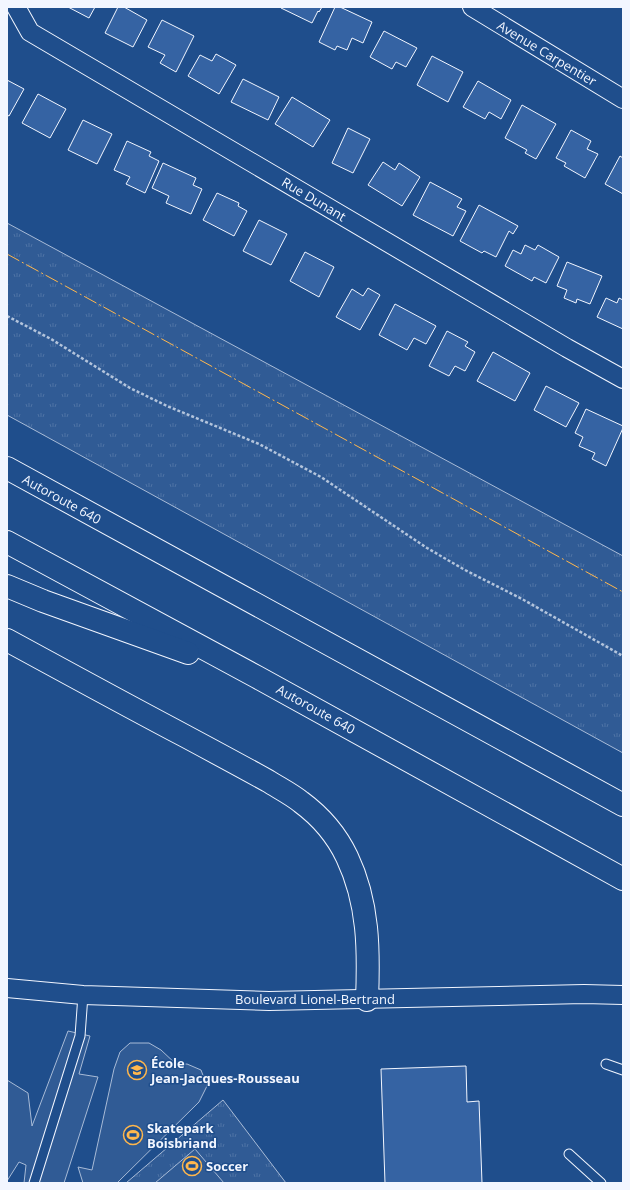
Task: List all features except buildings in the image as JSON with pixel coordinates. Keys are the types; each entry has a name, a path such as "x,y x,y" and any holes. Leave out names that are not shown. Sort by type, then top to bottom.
{"highway":[{"name":"Autoroute 640","path":"7,468 623,805"},
{"name":"Autoroute 640","path":"7,542 257,677 623,879"},
{"path":"7,586 43,602 257,677"},
{"path":"7,640 240,765 302,802 319,818 328,828 347,857 361,895 368,939 367,1000"}],"street":[{"name":"Rue Dunant","path":"16,7 30,32 567,348 623,379"},
{"name":"Avenue Carpentier","path":"474,8 623,98"},
{"name":"Boulevard Lionel-Bertrand","path":"7,988 82,995 269,1001 584,994 623,995"}],"lane":[{"path":"34,1183 80,1036 82,995"},
{"path":"606,1064 623,1070"},
{"path":"569,1154 601,1183"}],"path":[{"path":"7,316 51,339 97,369 130,388 167,406 259,444 321,477 427,548 623,656"}],"green space":[{"path":"7,223 623,556 623,753 7,415"},
{"path":"223,1100 286,1183 126,1183"}],"shaded area":[{"path":"68,1031 90,1036 79,1074 98,1077 64,1183 24,1183 26,1165 19,1162 7,1181 7,1080 28,1093 32,1126"},
{"name":"Skatepark Boisbriand","path":"130,1043 149,1043 161,1050 177,1065 187,1064 201,1070 207,1086 199,1102 117,1183 83,1183 78,1167 92,1170 114,1069 120,1052"},
{"name":"Soccer","path":"195,1149 224,1183 155,1183"}],"power":[{"path":"7,254 623,592"}],"place":[{"name":"École Jean-Jacques-Rousseau","path":"137,1070"},
{"name":"Skatepark Boisbriand","path":"133,1135"},
{"name":"Soccer","path":"192,1166"}]}
